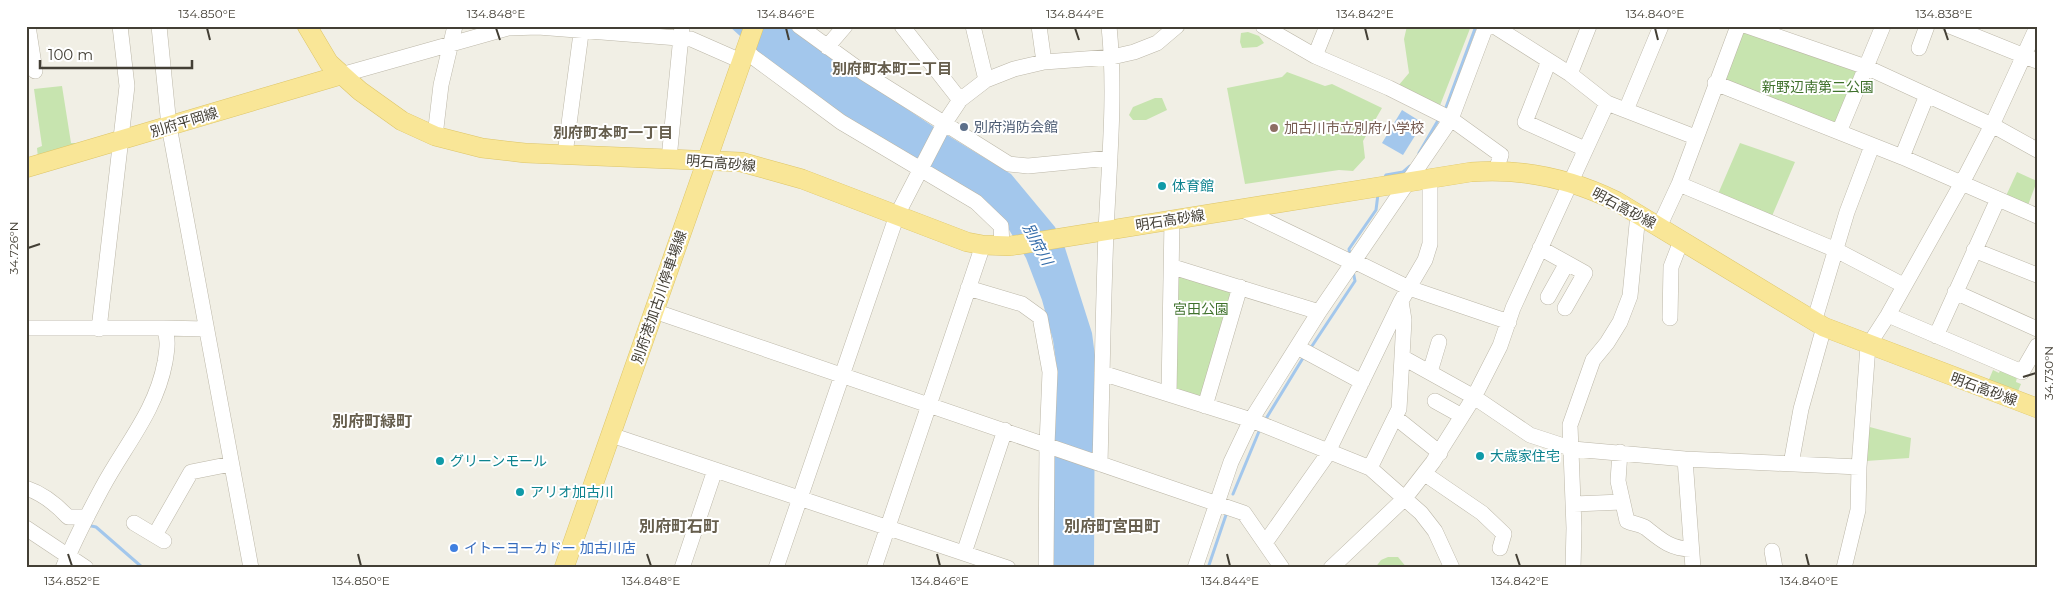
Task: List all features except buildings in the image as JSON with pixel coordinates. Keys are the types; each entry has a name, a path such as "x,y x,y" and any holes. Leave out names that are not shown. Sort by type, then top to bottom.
{"main road":[{"name":"明石高砂線","path":"307,26 330,63 341,75 382,109 402,121 435,136 482,148 564,154 741,162 788,174 951,237 983,246 1006,246 1496,170 1570,182 1599,192 1638,214 1819,325 1868,346 2037,408"},
{"name":"別府港加古川停車場線","path":"564,568 754,26"},
{"name":"別府平岡線","path":"26,168 341,75"}],"street":[{"path":"28,26 29,54 35,71"},
{"path":"98,329 127,86 120,26"},
{"path":"159,26 169,126 205,329 251,568"},
{"path":"435,136 449,44 455,26"},
{"path":"799,26 827,47 944,124 1009,164 1028,166 1110,158"},
{"path":"827,47 845,26"},
{"path":"902,26 960,100"},
{"path":"973,26 986,80"},
{"path":"1039,26 1044,62"},
{"path":"1100,464 1106,230 1110,158 1112,57 1110,26"},
{"path":"776,568 897,215 944,124 960,100 986,80 1014,69 1044,62 1112,57 1157,43 1177,26"},
{"path":"1262,26 1315,56 1389,88 1450,119 1501,155 1496,170"},
{"path":"1315,56 1327,26"},
{"path":"1195,568 1231,462 1251,420 1319,312 1410,182 1450,119 1486,26"},
{"path":"1494,26 1570,74 1607,103 1695,137"},
{"path":"1570,74 1589,26"},
{"path":"1626,110 1661,26"},
{"path":"1659,227 1679,184 1738,26"},
{"path":"1747,26 1866,67 1992,125 2037,150"},
{"path":"1839,132 1883,26"},
{"path":"1919,48 1927,26"},
{"path":"1950,26 2030,59"},
{"path":"1844,568 1858,510 1859,467 1868,346 1888,315 2030,59 2037,27"},
{"path":"341,75 508,28 582,28 682,32 691,39 753,57 841,122 976,202 1000,226 1006,246"},
{"path":"564,154 582,28"},
{"path":"669,159 682,32"},
{"path":"1549,61 1524,122 1585,149"},
{"path":"1716,82 1902,157 2037,216"},
{"path":"1902,157 1927,95"},
{"path":"1331,568 1406,498 1440,453 1474,397 1500,346 1513,308 1607,103"},
{"path":"1791,464 1801,409 1836,250 1847,212 1872,146"},
{"path":"1265,543 1329,450 1405,294 1425,260 1430,244 1430,179"},
{"path":"1679,184 1836,250 1903,285"},
{"path":"1936,336 1998,199"},
{"path":"1242,209 1354,262 1402,282 1405,294 1400,400 1395,416 1370,468"},
{"path":"1573,568 1573,449 1570,425 1593,360 1607,343 1620,322 1630,296 1638,214"},
{"path":"1169,394 1173,268 1172,220"},
{"path":"1670,318 1671,267 1681,241"},
{"path":"874,568 983,246"},
{"path":"1540,248 1585,273 1565,308"},
{"path":"1974,250 2037,275"},
{"path":"1548,297 1567,263"},
{"path":"1173,268 1319,312"},
{"path":"1205,406 1240,287"},
{"path":"968,288 1022,304 1040,318 1050,372 1047,444 1046,568"},
{"path":"1955,292 2037,328"},
{"path":"1405,294 1509,322"},
{"path":"654,311 1244,513 1282,568"},
{"path":"1888,315 2022,372 2037,346"},
{"path":"26,328 205,329"},
{"path":"65,562 102,487 154,402 162,379 168,339 164,328"},
{"path":"1430,372 1439,342"},
{"path":"1297,347 1362,382"},
{"path":"1402,357 1474,397 1530,436 1573,449 1685,459 1859,467"},
{"path":"1102,373 1251,420 1370,468 1406,498 1435,531 1452,568"},
{"path":"1435,401 1462,416"},
{"path":"1395,416 1440,453"},
{"path":"972,559 1005,430"},
{"path":"611,434 888,527 972,559 1008,568"},
{"path":"1620,452 1618,481 1627,521 1644,527 1653,536 1672,547 1691,549"},
{"path":"1685,459 1693,568"},
{"path":"134,522 159,538 191,472 231,464"},
{"path":"682,568 715,470"},
{"path":"1424,474 1482,513 1504,534 1500,548"},
{"path":"26,488 54,502 68,517 77,519 87,517"},
{"path":"1574,504 1622,502"},
{"path":"26,528 65,562 86,568"},
{"path":"1772,551 1775,568"}],"green space":[{"path":"1407,26 1471,26 1439,108 1398,86 1409,73 1404,39"},
{"name":"新野辺南第二公園","path":"1741,26 1862,69 1838,129 1718,82"},
{"path":"1248,32 1259,36 1264,43 1257,47 1242,48 1240,42 1241,33"},
{"path":"1287,72 1325,86 1332,84 1382,108 1363,141 1365,158 1353,171 1339,170 1245,184 1227,88 1282,77"},
{"path":"62,86 71,143 90,143 38,158 37,148 42,146 34,89"},
{"path":"1155,98 1162,98 1167,110 1146,120 1133,120 1129,115 1133,107"},
{"path":"1740,143 1795,162 1772,216 1718,194"},
{"path":"2017,172 2037,181 2027,208 2005,198"},
{"name":"宮田公園","path":"1182,275 1230,291 1232,297 1202,396 1195,400 1176,393 1176,279"},
{"path":"1993,370 1999,373 2000,370 2017,377 2016,382 2021,384 2016,396 1987,384"},
{"path":"1866,426 1911,438 1909,458 1866,461"},
{"path":"1388,557 1398,557 1407,568 1375,568 1381,560"}],"water":[{"name":"別府川","path":"729,26 790,26 845,68 934,127 1011,174 1055,227 1065,248 1092,333 1095,356 1094,568 1053,568 1053,455 1057,369 1053,340 1042,300 1026,258 1005,223 986,205 821,99 758,52"},
{"path":"1402,110 1423,123 1403,155 1382,143"}],"waterway":[{"path":"1445,110 1476,26"},
{"path":"1419,153 1440,117"},
{"path":"1384,179 1386,175 1403,172 1410,166"},
{"path":"1350,255 1349,249 1376,210 1378,194"},
{"path":"1310,349 1355,281 1353,271"},
{"path":"1264,422 1303,358"},
{"path":"1233,494 1260,429"},
{"path":"1208,568 1227,512"},
{"path":"87,525 96,527 143,568"}],"place":[{"name":"別府消防会館","path":"964,127"},
{"name":"加古川市立別府小学校","path":"1274,128"},
{"name":"体育館","path":"1162,186"},
{"name":"大歳家住宅","path":"1480,456"},
{"name":"グリーンモール","path":"440,461"},
{"name":"アリオ加古川","path":"520,492"},
{"name":"イトーヨーカドー 加古川店","path":"454,548"}],"district":[{"name":"別府町本町二丁目","path":"892,68"},
{"name":"別府町本町一丁目","path":"613,132"},
{"name":"別府町緑町","path":"372,421"},
{"name":"別府町石町","path":"679,526"},
{"name":"別府町宮田町","path":"1112,526"}]}
